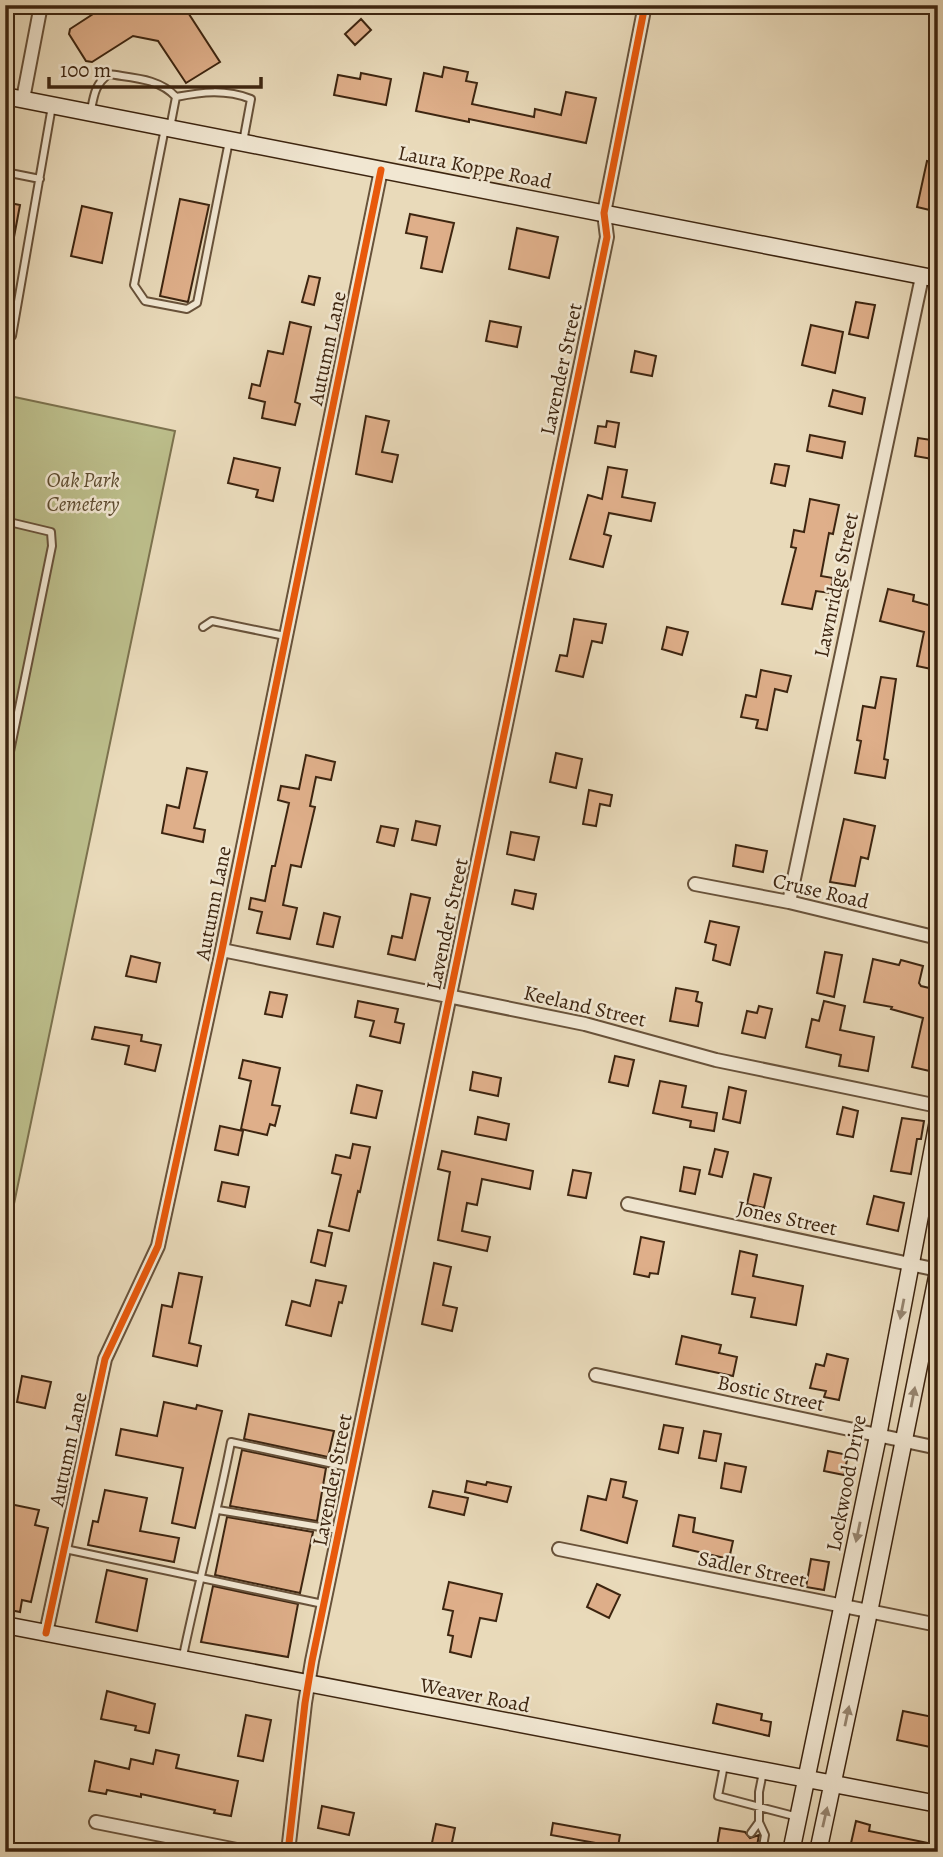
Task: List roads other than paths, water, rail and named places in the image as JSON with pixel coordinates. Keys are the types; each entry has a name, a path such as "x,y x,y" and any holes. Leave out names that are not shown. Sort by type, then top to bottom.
{"street":[{"path":"23,99 41,5"},
{"name":"Lavender Street","path":"288,1852 309,1682 607,237 604,213 645,5"},
{"name":"Laura Koppe Road","path":"5,96 930,278"},
{"name":"Autumn Lane","path":"46,1633 105,1359 158,1246 222,950 382,170"},
{"name":"Lawnridge Street","path":"789,902 930,278"},
{"name":"Cruse Road","path":"695,884 789,902 938,938"},
{"name":"Keeland Street","path":"222,950 585,1024 716,1060 938,1106"},
{"name":"Lockwood Drive","path":"791,1852 877,1436 938,1121"},
{"name":"Jones Street","path":"628,1204 938,1271"},
{"path":"818,1852 938,1271"},
{"name":"Bostic Street","path":"596,1375 938,1448"},
{"name":"Sadler Street","path":"559,1549 938,1625"},
{"name":"Weaver Road","path":"5,1625 938,1804"},
{"path":"96,1822 247,1852"}],"lane":[{"path":"91,112 95,89 109,74 153,82 170,90 176,97"},
{"path":"218,91 251,99 236,141 197,303 187,309 145,301 134,285 176,97 218,91"},
{"path":"5,344 12,335 53,104"},
{"path":"5,172 40,179"},
{"path":"5,521 51,532 52,546 5,776"},
{"path":"203,626 212,621 285,636"},
{"path":"183,1658 199,1578 218,1510 231,1441 352,1468"},
{"path":"218,1510 340,1530"},
{"path":"65,1549 325,1604"},
{"path":"725,1763 718,1796 798,1817"},
{"path":"762,1852 765,1835 759,1822 758,1807 764,1770"},
{"path":"751,1833 759,1822"}],"park label":[{"name":"Oak Park Cemetery","path":"83,492"}]}
